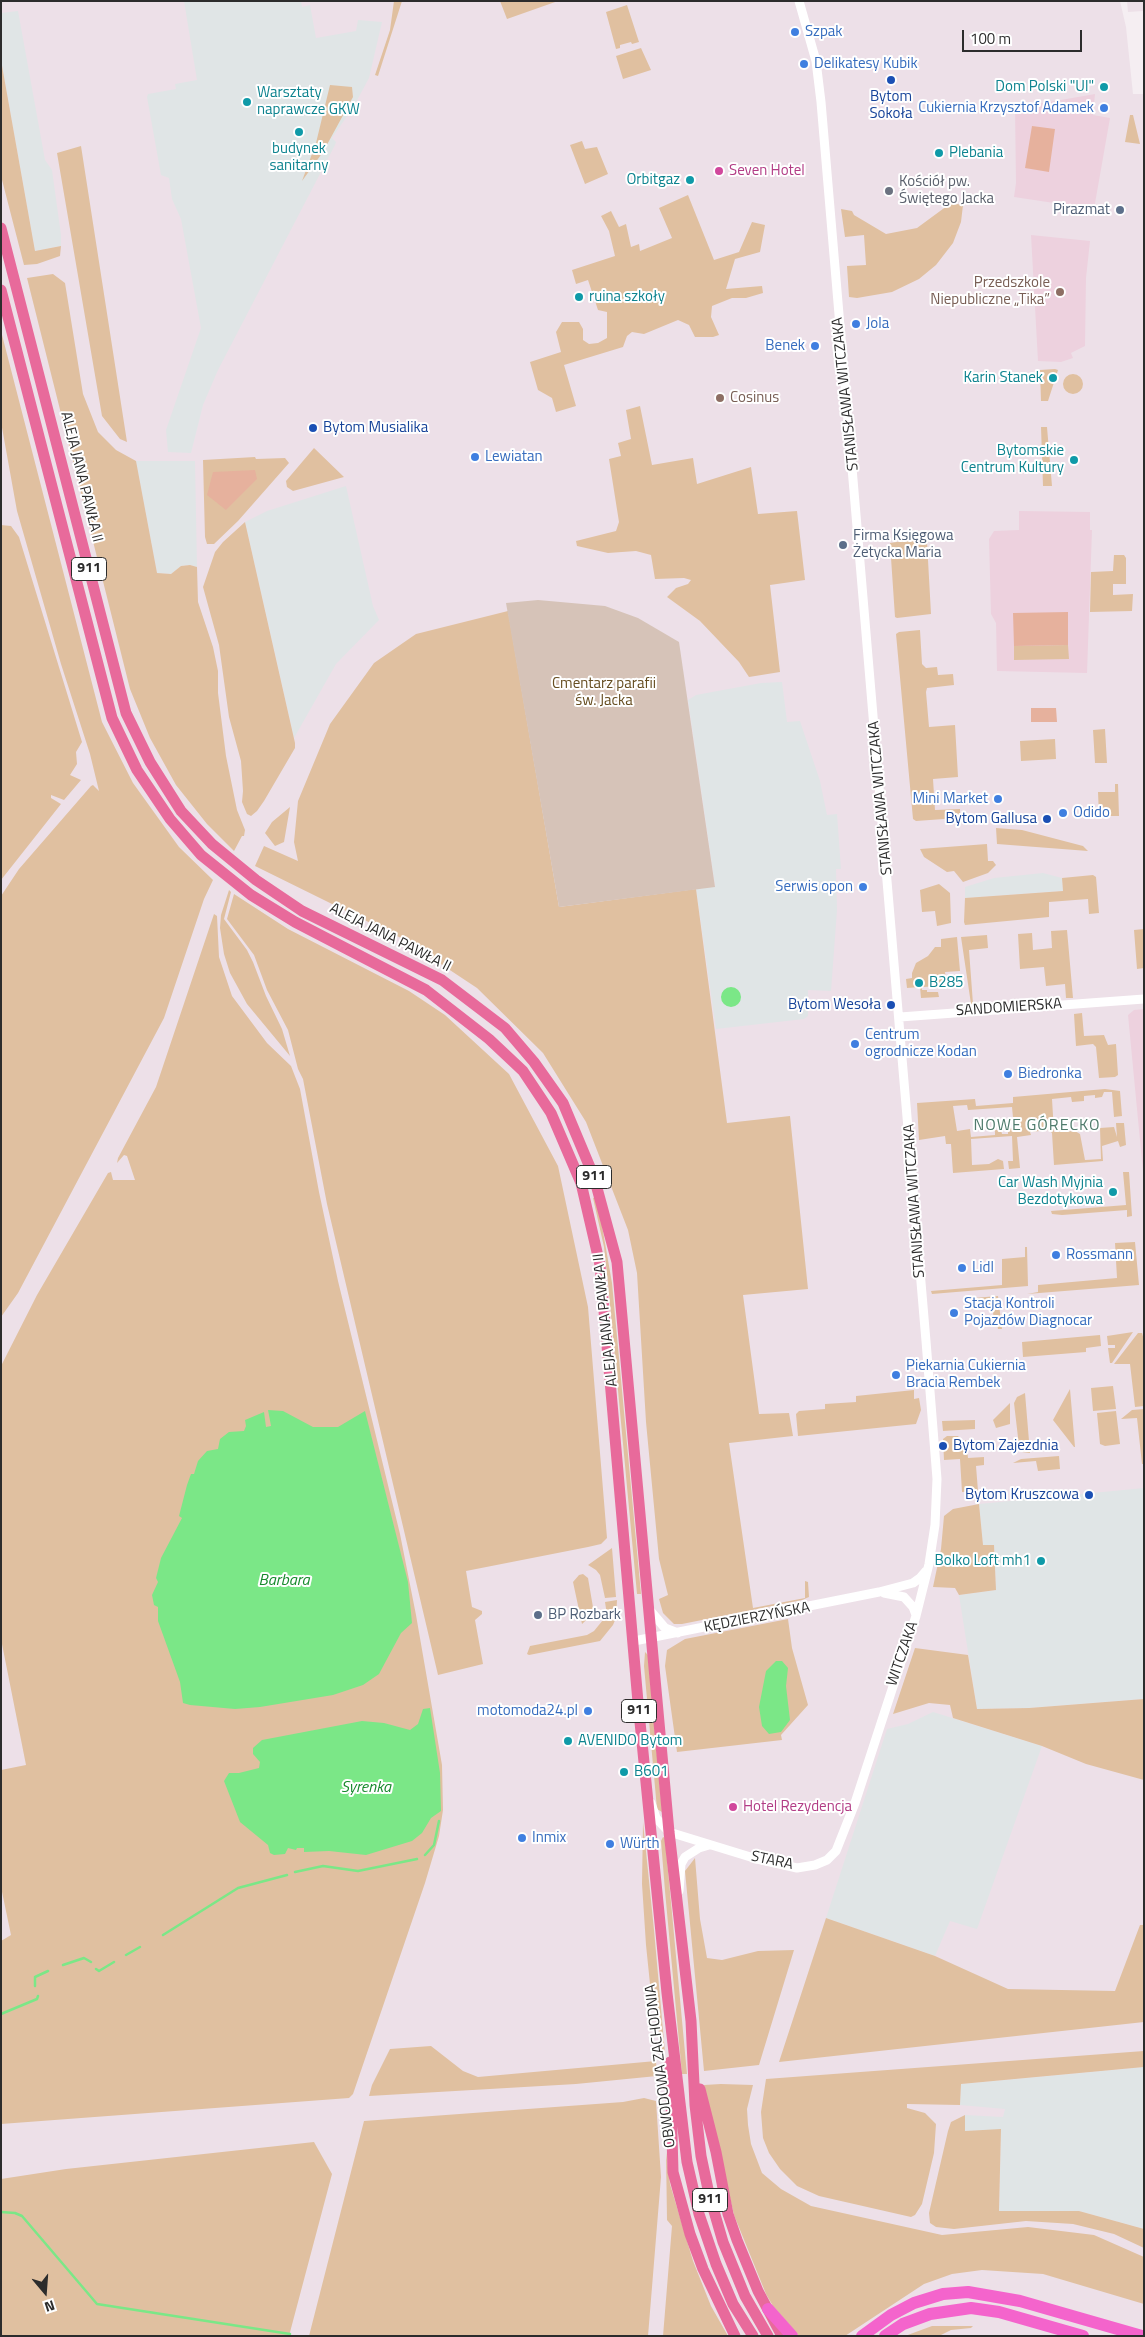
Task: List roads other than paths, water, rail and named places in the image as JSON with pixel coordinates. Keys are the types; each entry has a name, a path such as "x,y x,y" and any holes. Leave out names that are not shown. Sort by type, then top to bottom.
{"highway":[{"path":"862,2335 891,2315 914,2303 944,2294 968,2292 1020,2301 1142,2336"},
{"path":"768,2309 792,2336"},
{"path":"885,2336 904,2324 930,2314 953,2309 990,2310 1083,2336"},
{"path":"896,2336 930,2314"}],"main road":[{"name":"ALEJA JANA PAWŁA II","path":"1,228 126,713 150,762 181,811 212,844 256,880 302,910 442,980 505,1028 534,1062 563,1103 594,1176 617,1262 669,1832"},
{"name":"ALEJA JANA PAWŁA II","path":"1,290 112,718 137,770 170,819 201,855 251,895 296,922 426,990 489,1039 523,1071 551,1113 581,1183 600,1265 647,1781"},
{"name":"OBWODOWA ZACHODNIA","path":"647,1781 667,1993 686,2152 694,2196 721,2277 733,2304 753,2336"},
{"name":"OBWODOWA ZACHODNIA","path":"669,1832 693,2061 695,2105 708,2194 734,2270 766,2333"},
{"path":"667,1993 673,2172 690,2234 703,2269 735,2336"},
{"path":"693,2061 716,2152 728,2214 744,2259 782,2336"}],"street":[{"name":"STANISŁAWA WITCZAKA","path":"799,1 818,75 857,505 866,636 900,1017 936,1478 935,1525 929,1564 921,1596"},
{"name":"SANDOMIERSKA","path":"900,1017 1144,999"},
{"name":"KĘDZIERZYŃSKA","path":"634,1641 678,1634 879,1592 913,1583 920,1578 929,1564"},
{"name":"KĘDZIERZYŃSKA","path":"879,1592 904,1597 913,1607 916,1616"},
{"name":"WITCZAKA","path":"883,1713 921,1596"},
{"path":"648,1608 665,1628 678,1634"},
{"name":"STARA","path":"669,1832 709,1845 797,1868 815,1865 827,1860 836,1851 883,1713"},
{"path":"647,1781 656,1818 669,1832"},
{"path":"677,1906 681,1864 685,1857 699,1848 709,1845"}],"water":[{"path":"731,987 738,990 741,997 738,1004 731,1007 724,1004 721,997 724,990"},
{"name":"Barbara","path":"268,1410 283,1411 313,1427 338,1427 365,1411 408,1582 412,1623 401,1633 379,1674 363,1685 333,1695 260,1707 235,1709 190,1705 183,1703 180,1682 158,1621 158,1607 154,1605 152,1595 158,1582 156,1578 161,1558 182,1518 179,1516 187,1485 191,1474 194,1474 198,1461 207,1451 218,1449 220,1439 229,1432 244,1431 246,1426 245,1420 264,1412 266,1427 271,1426"},
{"path":"776,1661 782,1661 788,1668 786,1686 790,1720 781,1732 769,1734 762,1726 759,1707 766,1671"},
{"name":"Syrenka","path":"430,1708 440,1773 441,1811 431,1818 422,1833 412,1841 366,1855 329,1851 304,1852 304,1848 297,1848 296,1850 288,1848 285,1854 274,1855 270,1853 268,1845 240,1822 224,1781 229,1773 239,1773 259,1768 260,1762 253,1754 253,1748 262,1740 362,1721 384,1723 410,1730 418,1724 423,1709"}],"waterway":[{"path":"425,1855 434,1845 439,1821"},
{"path":"295,1872 323,1866 358,1871 417,1859"},
{"path":"163,1935 238,1888 287,1875"},
{"path":"126,1955 140,1947"},
{"path":"63,1965 84,1958 91,1962"},
{"path":"96,1969 99,1971 114,1962"},
{"path":"35,1986 35,1977 48,1971"},
{"path":"1,2014 37,1999 38,1996"},
{"path":"1,2212 15,2213 22,2216 97,2304 290,2334"}],"place":[{"name":"Szpak","path":"795,32"},
{"name":"Delikatesy Kubik","path":"804,64"},
{"name":"Bytom Sokoła","path":"891,80"},
{"name":"Dom Polski \"Ul\"","path":"1104,87"},
{"name":"Warsztaty naprawcze GKW","path":"247,102"},
{"name":"Cukiernia Krzysztof Adamek","path":"1104,108"},
{"name":"budynek sanitarny","path":"299,132"},
{"name":"Plebania","path":"939,153"},
{"name":"Seven Hotel","path":"719,171"},
{"name":"Orbitgaz","path":"690,180"},
{"name":"Kościół pw. Świętego Jacka","path":"889,191"},
{"name":"Pirazmat","path":"1120,210"},
{"name":"Przedszkole Niepubliczne „Tika”","path":"1060,292"},
{"name":"ruina szkoły","path":"579,297"},
{"name":"Jola","path":"856,324"},
{"name":"Benek","path":"815,346"},
{"name":"Karin Stanek","path":"1053,378"},
{"name":"Cosinus","path":"720,398"},
{"name":"Bytom Musialika","path":"313,428"},
{"name":"Lewiatan","path":"475,457"},
{"name":"Bytomskie Centrum Kultury","path":"1074,460"},
{"name":"Firma Księgowa Żetycka Maria","path":"843,545"},
{"name":"Mini Market","path":"998,799"},
{"name":"Odido","path":"1063,813"},
{"name":"Bytom Gallusa","path":"1047,819"},
{"name":"Serwis opon","path":"863,887"},
{"name":"B285","path":"919,983"},
{"name":"Bytom Wesoła","path":"891,1005"},
{"name":"Centrum ogrodnicze Kodan","path":"855,1044"},
{"name":"Biedronka","path":"1008,1074"},
{"name":"Car Wash Myjnia Bezdotykowa","path":"1113,1192"},
{"name":"Rossmann","path":"1056,1255"},
{"name":"Lidl","path":"962,1268"},
{"name":"Stacja Kontroli Pojazdów Diagnocar","path":"954,1313"},
{"name":"Piekarnia Cukiernia Bracia Rembek","path":"896,1375"},
{"name":"Bytom Zajezdnia","path":"943,1446"},
{"name":"Bytom Kruszcowa","path":"1089,1495"},
{"name":"Bolko Loft mh1","path":"1041,1561"},
{"name":"BP Rozbark","path":"538,1615"},
{"name":"motomoda24.pl","path":"588,1711"},
{"name":"AVENIDO Bytom","path":"568,1741"},
{"name":"B601","path":"624,1772"},
{"name":"Hotel Rezydencja","path":"733,1807"},
{"name":"Inmix","path":"522,1838"},
{"name":"Würth","path":"610,1844"}],"district":[{"name":"NOWE GÓRECKO","path":"1037,1126"}],"park label":[{"name":"Cmentarz parafii św. Jacka","path":"604,692"}]}
